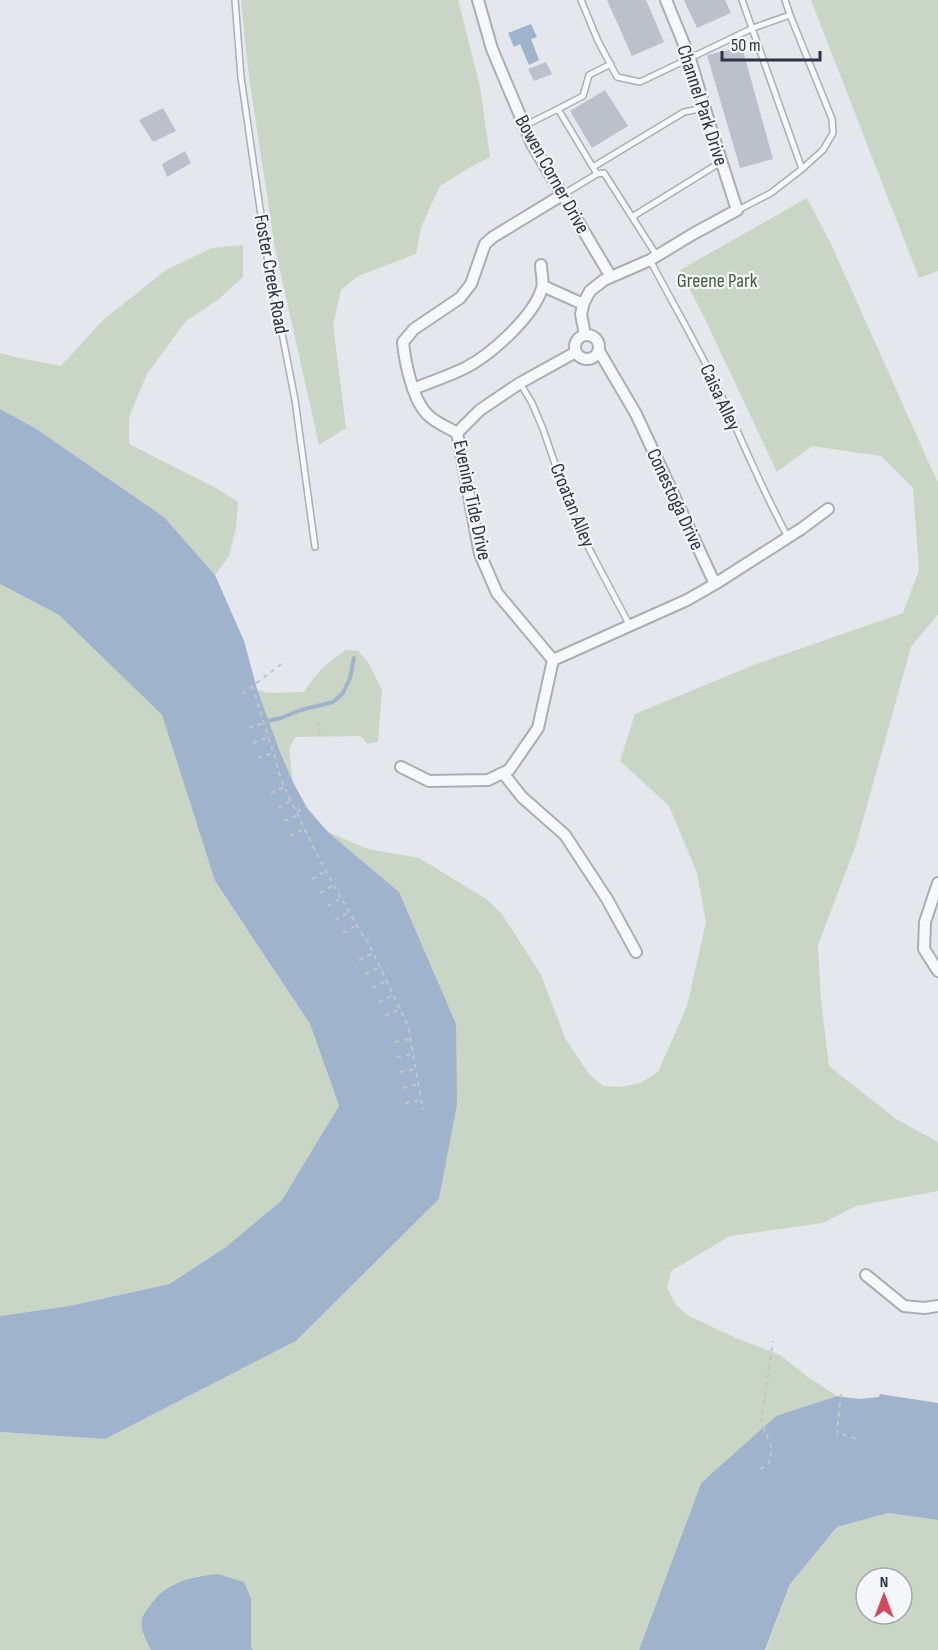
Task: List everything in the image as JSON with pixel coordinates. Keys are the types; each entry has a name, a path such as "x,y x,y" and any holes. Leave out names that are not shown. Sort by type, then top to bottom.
{"street":[{"name":"Bowen Corner Drive","path":"478,0 492,49 532,144 611,277"},
{"name":"Channel Park Drive","path":"666,0 690,59 737,210"},
{"path":"457,433 426,414 408,375 404,342 414,328 460,298 471,284 485,244 562,195"},
{"path":"585,335 581,314 590,291 604,280 653,258 737,210"},
{"path":"413,389 465,368 486,356 519,326 532,309 543,286 541,265"},
{"path":"543,286 583,304"},
{"path":"585,335 591,335 598,340 599,351 590,359 582,358 576,352 575,345 585,335"},
{"name":"Conestoga Drive","path":"599,351 636,414 715,584"},
{"name":"Evening Tide Drive","path":"553,660 497,593 484,564 480,554 457,433 480,410 520,383 576,352"},
{"path":"401,767 429,781 488,780 509,770 538,728 553,660 687,600 788,537 828,509"},
{"path":"502,773 522,797 565,835 607,899 636,952"},
{"path":"938,883 925,921 924,950 938,971"},
{"path":"866,1275 904,1306 924,1308 938,1306"}],"lane":[{"name":"Foster Creek Road","path":"235,0 241,77 267,256 295,400 315,547"},
{"path":"581,0 617,77 640,82 753,28 790,15"},
{"path":"742,0 802,170"},
{"path":"737,210 771,193 802,170 823,150 833,133 832,119 785,0"},
{"path":"524,126 583,96 589,75 611,64"},
{"path":"593,167 684,112 705,108"},
{"path":"558,109 597,174 562,195"},
{"path":"632,217 721,162"},
{"name":"Caisa Alley","path":"597,174 604,173 632,217 653,258 663,286 694,339 769,503 788,537"},
{"name":"Croatan Alley","path":"520,383 543,429 575,522 630,626"}],"path":[{"path":"242,694 284,662"},
{"path":"252,686 284,787 326,872 373,953 408,1026 423,1110"},
{"path":"318,722 320,738"},
{"path":"249,728 264,723"},
{"path":"253,743 268,737"},
{"path":"258,758 273,753"},
{"path":"271,793 284,787"},
{"path":"278,807 291,801"},
{"path":"284,821 307,806"},
{"path":"290,836 304,829"},
{"path":"312,879 326,872"},
{"path":"320,893 333,885"},
{"path":"328,906 341,898"},
{"path":"335,920 349,912"},
{"path":"343,933 357,925"},
{"path":"358,960 373,953"},
{"path":"365,974 380,967"},
{"path":"372,988 386,981"},
{"path":"379,1002 393,995"},
{"path":"385,1016 400,1009"},
{"path":"394,1042 410,1039"},
{"path":"397,1057 413,1054"},
{"path":"400,1072 416,1069"},
{"path":"403,1088 419,1084"},
{"path":"405,1103 421,1100"},
{"path":"760,1468 768,1465 772,1449 761,1422 773,1341"},
{"path":"841,1394 837,1433 858,1439"}],"green space":[{"path":"241,0 458,0 480,87 490,157 440,186 421,227 416,254 358,276 341,290 333,325 346,428 319,445 275,248 249,77"},
{"path":"811,0 938,0 938,271 919,278"},
{"name":"Greene Park","path":"807,198 831,244 938,483 938,614 911,647 856,845 818,945 821,1000 829,1066 896,1119 938,1142 938,1191 856,1206 823,1223 730,1236 671,1271 667,1288 676,1305 689,1316 780,1355 837,1396 776,1416 701,1483 639,1650 253,1650 236,1580 218,1575 198,1576 173,1585 154,1599 143,1635 151,1650 0,1650 0,1432 105,1439 296,1341 439,1199 457,1105 399,892 328,832 368,849 419,858 488,900 502,914 541,975 566,1040 589,1074 603,1086 620,1087 640,1083 658,1072 687,1006 706,922 697,873 669,806 620,761 635,714 756,664 903,613 919,570 913,488 881,456 812,446 777,472 680,270"},
{"path":"243,245 243,277 219,299 186,321 147,374 129,417 129,444 216,488 238,502 236,528 229,556 215,575 164,517 35,428 0,409 0,353 61,366 103,320 166,270 212,248"},
{"path":"0,584 59,615 162,715 215,881 310,1024 339,1107 282,1200 226,1247 168,1284 69,1306 0,1316"},
{"path":"346,650 358,651 368,662 382,690 378,742 367,744 363,738 358,736 295,737 289,749 293,782 257,689 267,693 304,692 322,668"},
{"path":"888,1513 938,1520 938,1650 766,1650 790,1584 837,1527"}],"water":[{"path":"531,24 537,37 531,39 539,60 529,65 520,44 514,47 508,33"},
{"path":"0,409 35,428 164,517 215,575 244,641 257,689 293,782 307,808 328,832 399,892 456,1024 457,1105 439,1199 296,1341 105,1439 0,1432 0,1316 69,1306 169,1284 226,1247 282,1200 339,1106 310,1024 215,881 162,715 59,615 0,584"},
{"path":"880,1394 938,1403 938,1520 888,1513 837,1527 790,1584 765,1650 639,1650 701,1483 776,1416 837,1396 859,1399 879,1397"},
{"path":"218,1574 244,1582 251,1599 251,1647 253,1650 151,1650 144,1635 142,1619 155,1599 179,1582"}],"building":[{"path":"607,0 646,0 664,42 632,56"},
{"path":"684,0 725,0 731,13 697,28"},
{"path":"742,47 773,159 740,168 707,55"},
{"path":"546,62 552,74 534,81 528,69"},
{"path":"605,90 628,126 592,148 570,111"},
{"path":"163,108 176,131 153,142 139,120"},
{"path":"185,151 191,163 167,177 162,164"}],"waterway":[{"path":"268,721 333,702 343,693 350,678 354,658"}]}
